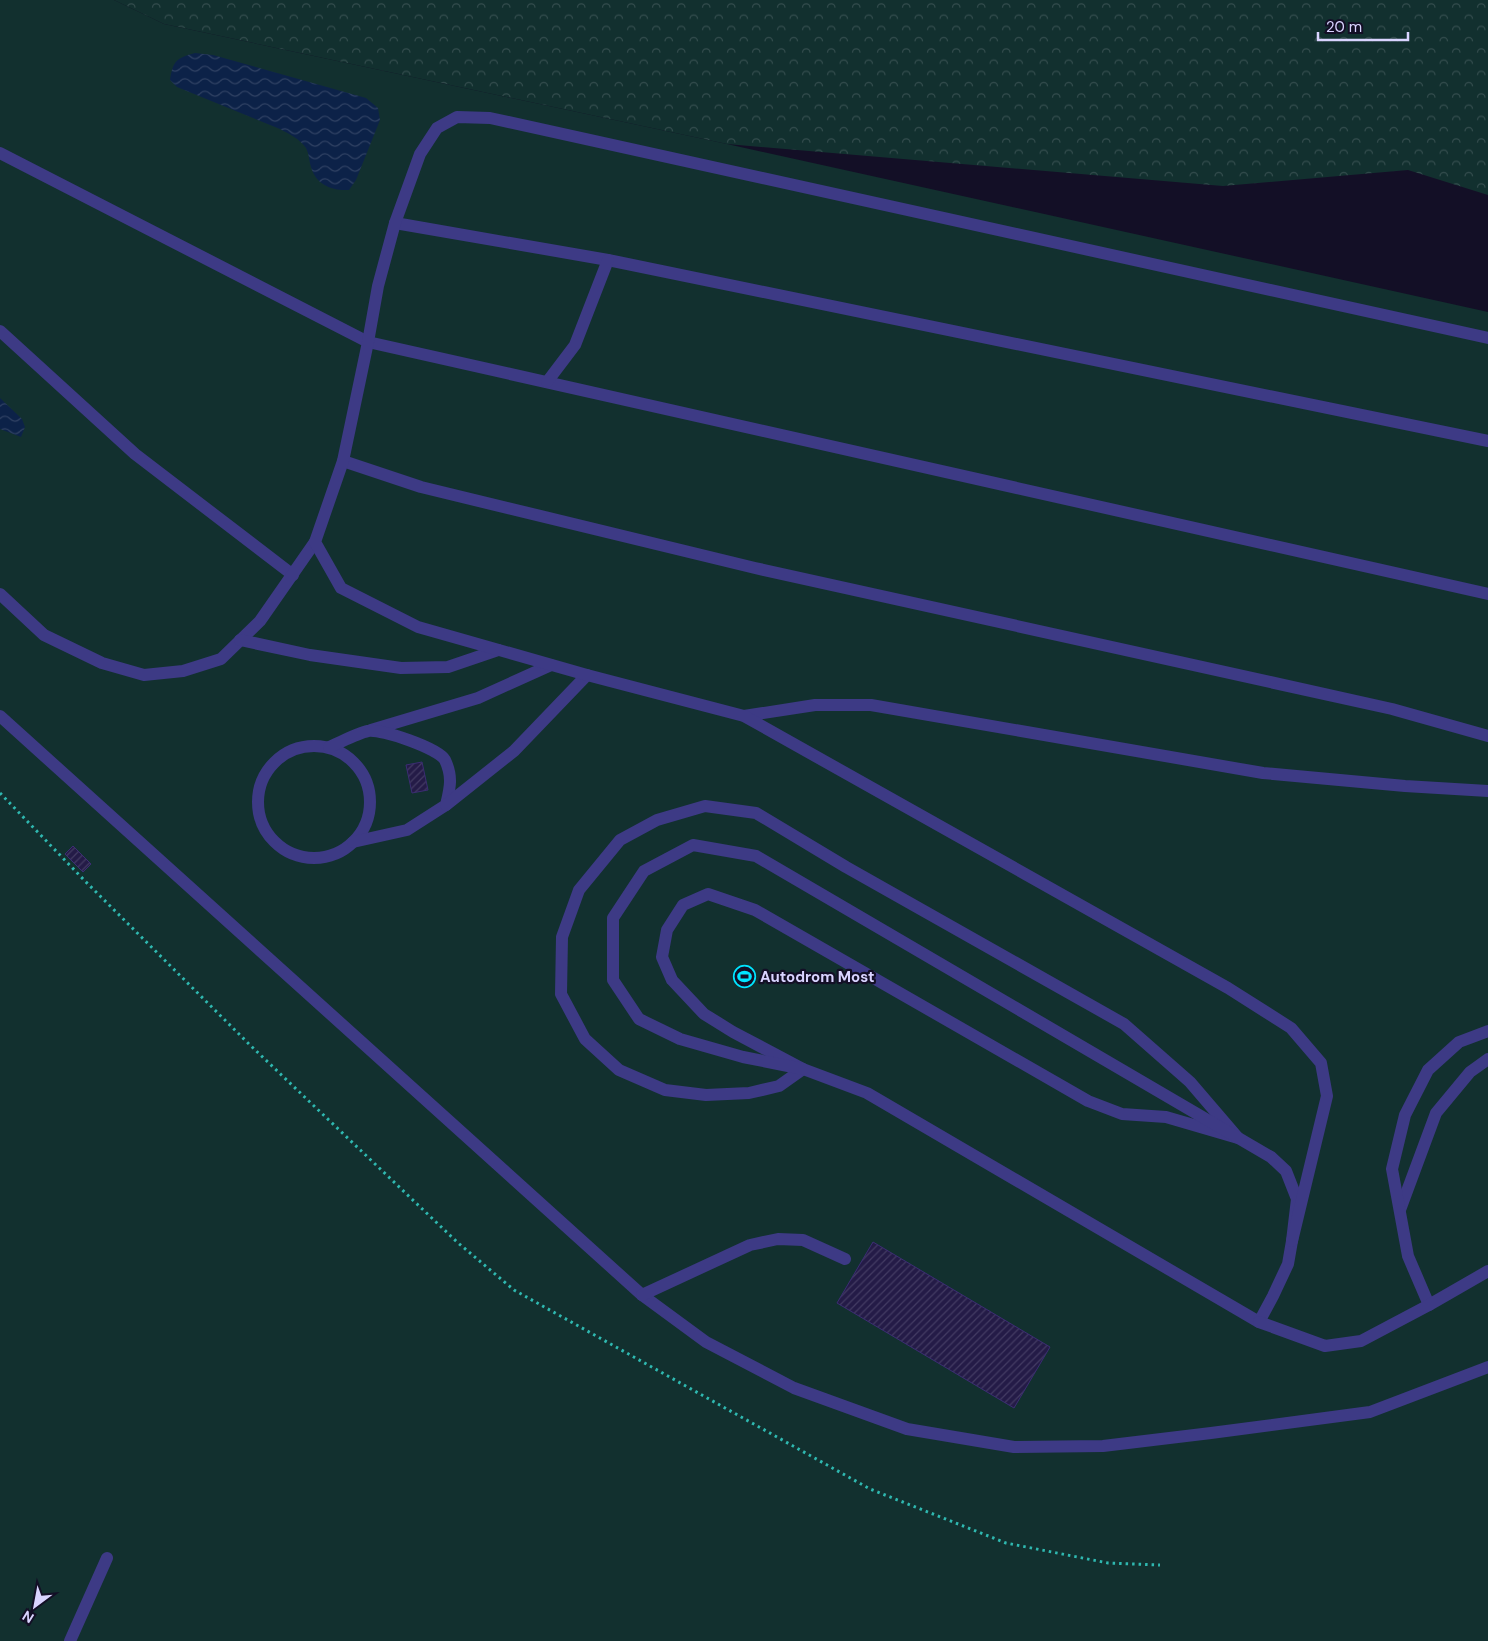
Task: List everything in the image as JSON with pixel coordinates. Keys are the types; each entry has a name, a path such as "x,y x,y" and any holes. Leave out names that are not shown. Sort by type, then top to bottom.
{"lane":[{"path":"0,594 44,635 102,663 144,675 183,671 221,659 260,621 315,542 343,461 378,286 395,223 420,154 437,128 457,117 490,118 1488,338"},
{"path":"0,152 368,342 1488,594"},
{"path":"395,223 608,260 1488,442"},
{"path":"548,382 575,345 608,260"},
{"path":"0,331 135,454 293,575"},
{"path":"343,461 421,487 755,568 1392,709 1488,736"},
{"path":"315,542 341,588 418,627 550,665 744,716 1228,988 1291,1028 1321,1063 1327,1096 1292,1241"},
{"path":"240,640 310,655 400,668 448,667 498,650"},
{"path":"329,747 358,767 366,782 370,798 369,814 363,829 353,842 337,853 318,858 298,856 281,848 267,833 259,815 258,796 263,777 274,761 290,750 309,745 329,747 368,731 478,698 550,665"},
{"path":"353,842 407,830 446,805 514,751 587,675"},
{"path":"744,716 815,705 871,705 1263,773 1405,786 1488,791"},
{"path":"0,716 642,1295 706,1342 794,1388 906,1429 1014,1447 1103,1446 1211,1434 1370,1412 1488,1367"},
{"path":"368,731 398,736 424,746 444,758 452,780 446,805"},
{"path":"803,1069 779,1086 749,1094 706,1095 665,1090 619,1070 585,1039 561,994 562,937 578,890 620,840 657,820 705,806 756,813 846,867 1124,1024 1190,1082 1238,1138"},
{"path":"803,1069 743,1057 680,1039 639,1020 613,980 613,918 644,872 693,845 756,856 1271,1158 1286,1171 1297,1199 1288,1264 1259,1322"},
{"path":"1238,1138 1166,1117 1122,1114 1088,1101 755,910 708,894 683,905 667,930 662,957 672,980 704,1014 733,1032 803,1069 867,1093 1259,1322 1325,1346 1361,1341 1488,1271"},
{"path":"1429,1305 1408,1256 1392,1169 1405,1115 1428,1070 1459,1042 1488,1030"},
{"path":"1400,1210 1436,1113 1470,1072 1488,1059"},
{"path":"642,1295 750,1244 778,1239 803,1240 845,1258"},
{"path":"70,1641 107,1558"}],"path":[{"path":"0,793 85,881 251,1046 457,1242 514,1290 870,1489 1006,1543 1108,1563 1160,1565"}],"green space":[{"name":"Autodrom Most","path":"0,0 114,0 164,24 727,144 1488,312 1488,1641 0,1641"},
{"path":"114,0 1488,0 1488,195 1408,170 1223,186 727,144 164,24"}],"water":[{"path":"195,53 213,55 366,98 378,108 380,120 356,180 349,190 331,188 321,182 313,173 306,148 291,135 177,87 170,80 174,64 180,59"},
{"path":"0,398 22,419 25,427 21,437 0,429"}],"building":[{"path":"422,762 428,790 412,793 406,765"},
{"path":"73,846 91,864 83,872 65,854"},
{"path":"873,1242 1050,1347 1014,1408 837,1303"}],"place":[{"name":"Autodrom Most","path":"744,977"}]}
